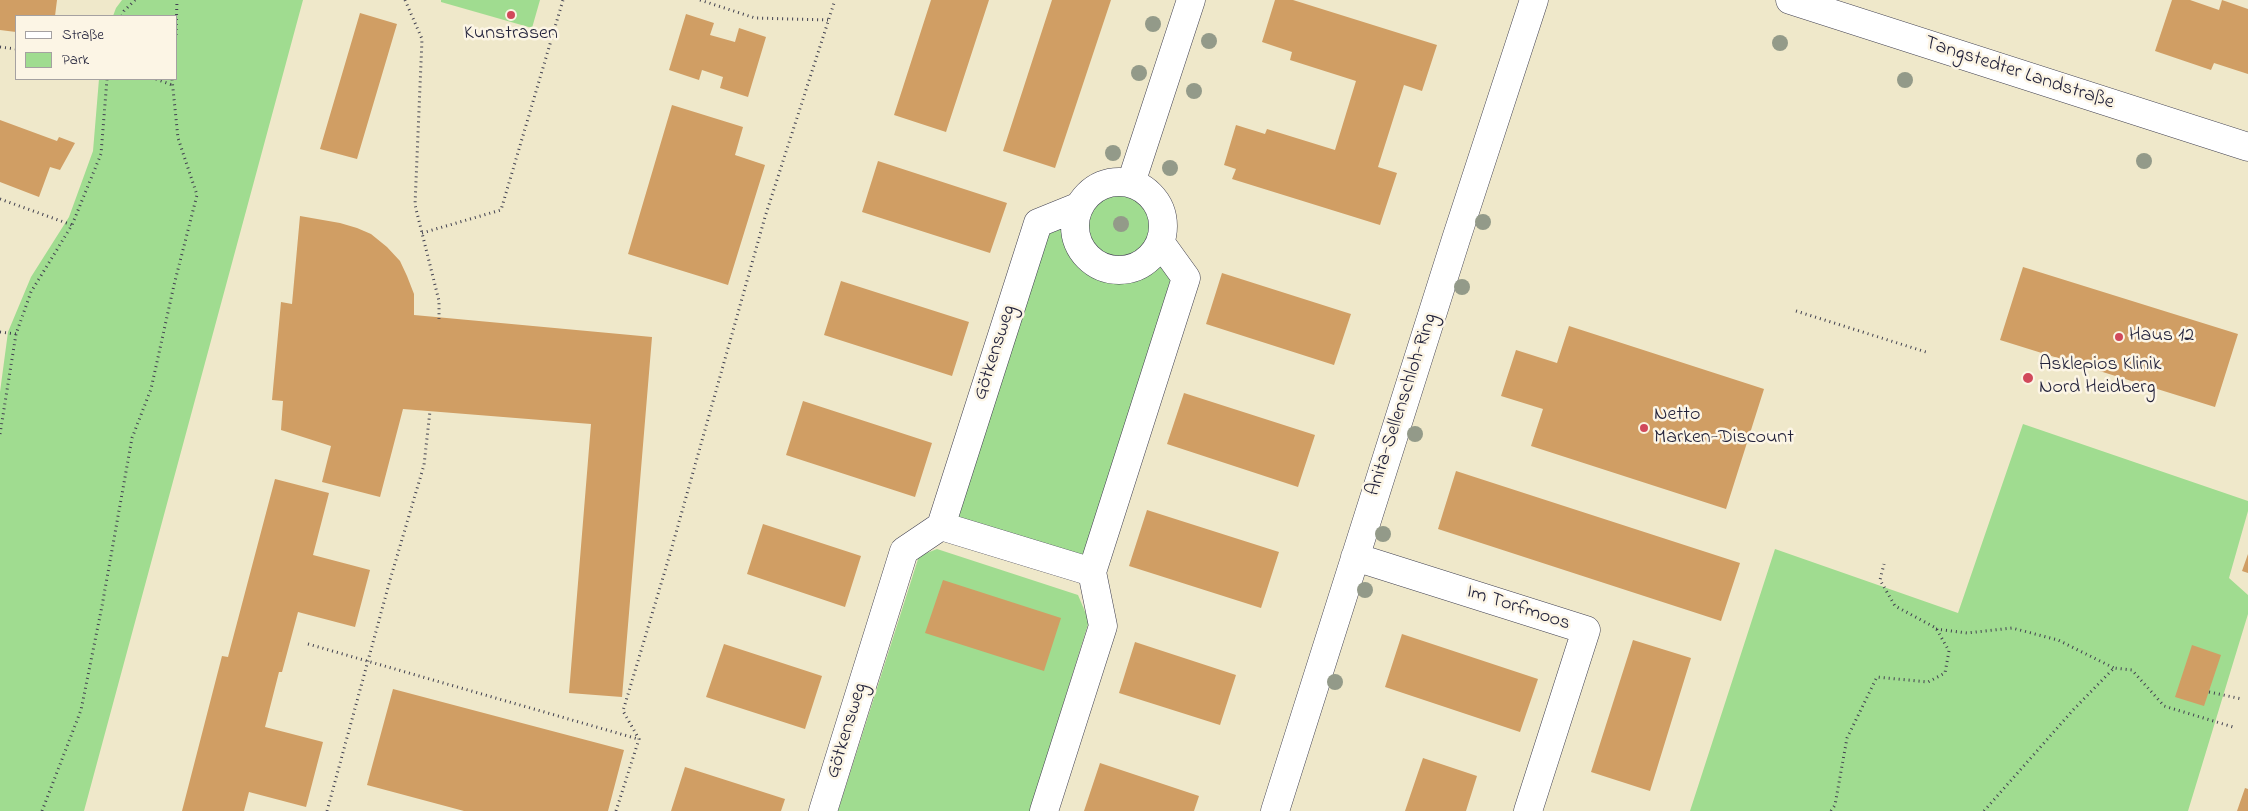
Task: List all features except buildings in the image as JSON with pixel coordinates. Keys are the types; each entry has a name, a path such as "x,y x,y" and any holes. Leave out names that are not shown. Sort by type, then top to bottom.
{"street":[{"path":"1131,183 1191,0"},
{"name":"Anita-Sellenschloh-Ring","path":"1275,811 1534,0"},
{"name":"Tangstedter Landstraße","path":"1790,0 2248,147"},
{"path":"1120,181 1131,183 1145,190 1155,200 1162,214 1164,228 1160,242 1142,264 1129,269 1115,270 1101,266 1090,258 1081,247 1078,241 1076,220 1080,206 1086,196 1096,188 1120,181"},
{"name":"Götkensweg","path":"823,811 904,551 942,526 1038,223 1080,206"},
{"path":"1044,811 1103,626 1092,572 1186,278 1160,242"},
{"path":"942,526 1092,572"},
{"name":"Im Torfmoos","path":"1355,557 1586,630 1528,811"}],"path":[{"path":"122,15 135,0"},
{"path":"177,0 177,15"},
{"path":"405,0 422,39 415,205 439,301 438,319"},
{"path":"422,234 500,210 563,0"},
{"path":"700,0 755,18 828,20"},
{"path":"616,811 639,739 623,710 670,554 765,217 835,0"},
{"path":"0,47 15,49"},
{"path":"0,434 16,334 31,292 72,225 101,154 107,80"},
{"path":"159,80 172,85"},
{"path":"42,811 81,710 132,438 151,389 174,285 197,195 178,138 172,80"},
{"path":"0,199 72,225"},
{"path":"1796,311 1926,352"},
{"path":"0,332 16,334"},
{"path":"327,811 424,465 430,411"},
{"path":"1884,564 1880,580 1895,606 1936,628 1967,633 2012,628 2058,640 2114,668 2132,670 2164,706 2233,727"},
{"path":"1831,811 1835,805 1847,738 1877,677 1928,682 1945,673 1949,651 1936,628"},
{"path":"308,644 639,739"},
{"path":"1984,811 2074,709 2114,668"},
{"path":"2209,692 2242,699"}],"green space":[{"path":"122,0 303,0 84,811 0,811 0,392 8,332 31,277 69,217 93,151 99,80 178,80 178,15 113,15"},
{"name":"Kunstrasen","path":"441,0 540,0 532,28 441,2"},
{"path":"1120,188 1135,191 1147,200 1156,212 1159,227 1156,242 1147,254 1135,263 1120,266 1105,263 1093,254 1084,242 1081,227 1084,212 1093,200 1105,191"},
{"path":"1071,218 1079,252 1096,269 1118,275 1143,268 1163,250 1172,275 1084,562 956,521 1047,233"},
{"path":"2023,424 2248,501 2248,511 2229,578 2248,595 2248,614 2188,811 1690,811 1775,549 1958,613"},
{"path":"937,549 1078,595 1089,621 1030,811 838,811 919,556"}],"place":[{"name":"Kunstrasen","path":"511,15"},
{"name":"Haus 12","path":"2119,337"},
{"name":"Asklepios Klinik Nord Heidberg","path":"2028,378"},
{"name":"Netto Marken-Discount","path":"1644,428"}]}
